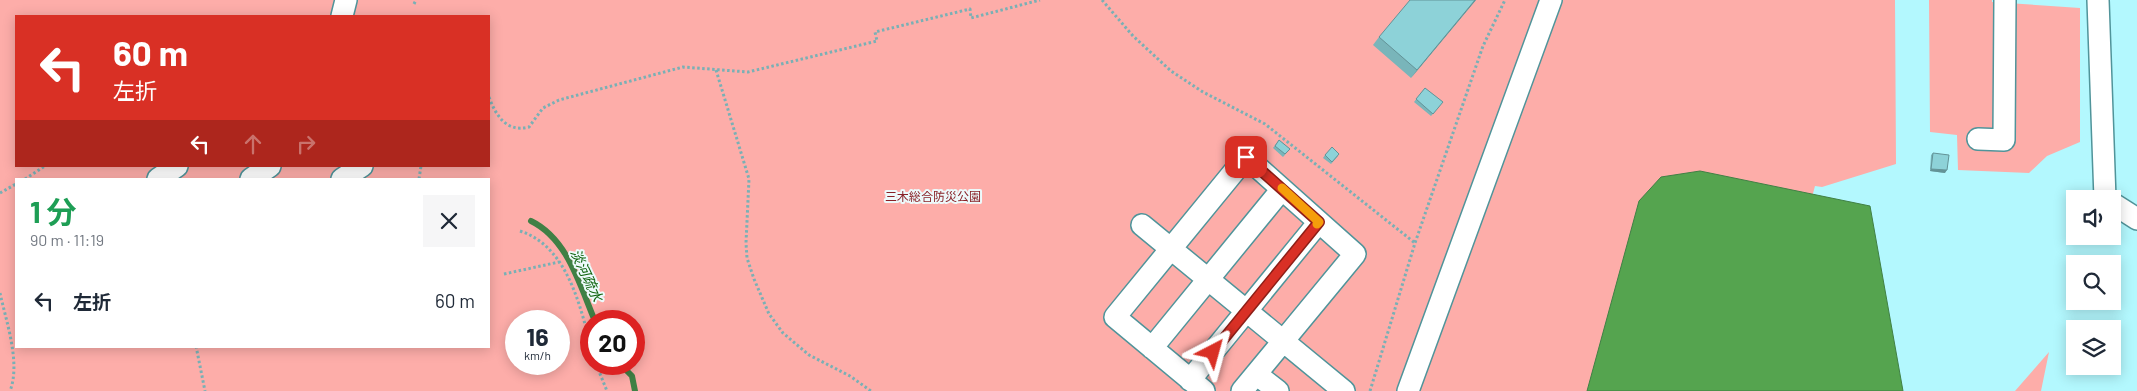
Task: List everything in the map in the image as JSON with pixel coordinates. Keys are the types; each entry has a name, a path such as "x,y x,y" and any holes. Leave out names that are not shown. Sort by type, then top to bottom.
{"street":[{"path":"342,15 346,0"},
{"path":"1408,391 1551,0"},
{"path":"1978,139 2004,140 2005,0"},
{"path":"2098,0 2106,190"},
{"path":"1242,391 1355,254 1246,157 1115,317 1197,385 1246,311 1319,222"},
{"path":"159,178 176,167"},
{"path":"252,178 269,167"},
{"path":"344,178 360,167"},
{"path":"1152,348 1282,189"},
{"path":"2121,209 2137,219"},
{"path":"1142,225 1344,391"},
{"path":"1256,374 1278,391"}],"path":[{"path":"490,98 504,122 512,128 520,130 529,127 543,108 558,100 683,67 748,72 878,41 875,32 970,9 971,18 1040,0"},
{"path":"1102,0 1133,36 1171,71 1204,92 1265,124 1415,243"},
{"path":"1370,391 1415,243 1483,46 1505,0"},
{"path":"716,70 750,179 746,243 747,258 769,314 783,333 809,355 850,376 871,391"},
{"path":"27,178 44,167"},
{"path":"0,193 15,185"},
{"path":"520,231 529,234 547,246 559,262 580,311"},
{"path":"504,274 559,262"},
{"path":"0,293 14,362 14,381 10,391"},
{"path":"196,348 204,391"},
{"path":"600,375 607,391"}],"green space":[{"name":"三木総合防災公園","path":"0,0 1895,0 1896,164 1822,187 1815,186 1760,391 0,391"},
{"path":"1929,0 1992,0 1992,2 2080,8 2080,142 2047,156 2029,173 1958,170 1957,135 1930,132"},
{"path":"2049,352 2041,391 2015,391"}],"shaded area":[{"path":"1700,171 1870,206 1903,391 1587,391 1639,201 1661,177"}],"building":[{"path":"1410,0 1475,0 1417,70 1379,37"},
{"path":"1425,88 1443,102 1433,114 1416,99"},
{"path":"1279,140 1290,149 1285,154 1275,146"},
{"path":"1332,147 1339,154 1332,162 1325,155"},
{"path":"1933,153 1949,155 1947,170 1931,169"}],"waterway":[{"name":"淡河疏水","path":"531,221 544,229 564,251 591,310"},
{"name":"淡河疏水","path":"631,375 635,391"}],"slow traffic":[{"path":"1282,188 1319,222 1317,224"}],"route":[{"path":"1213,352 1319,222 1246,157"}]}
